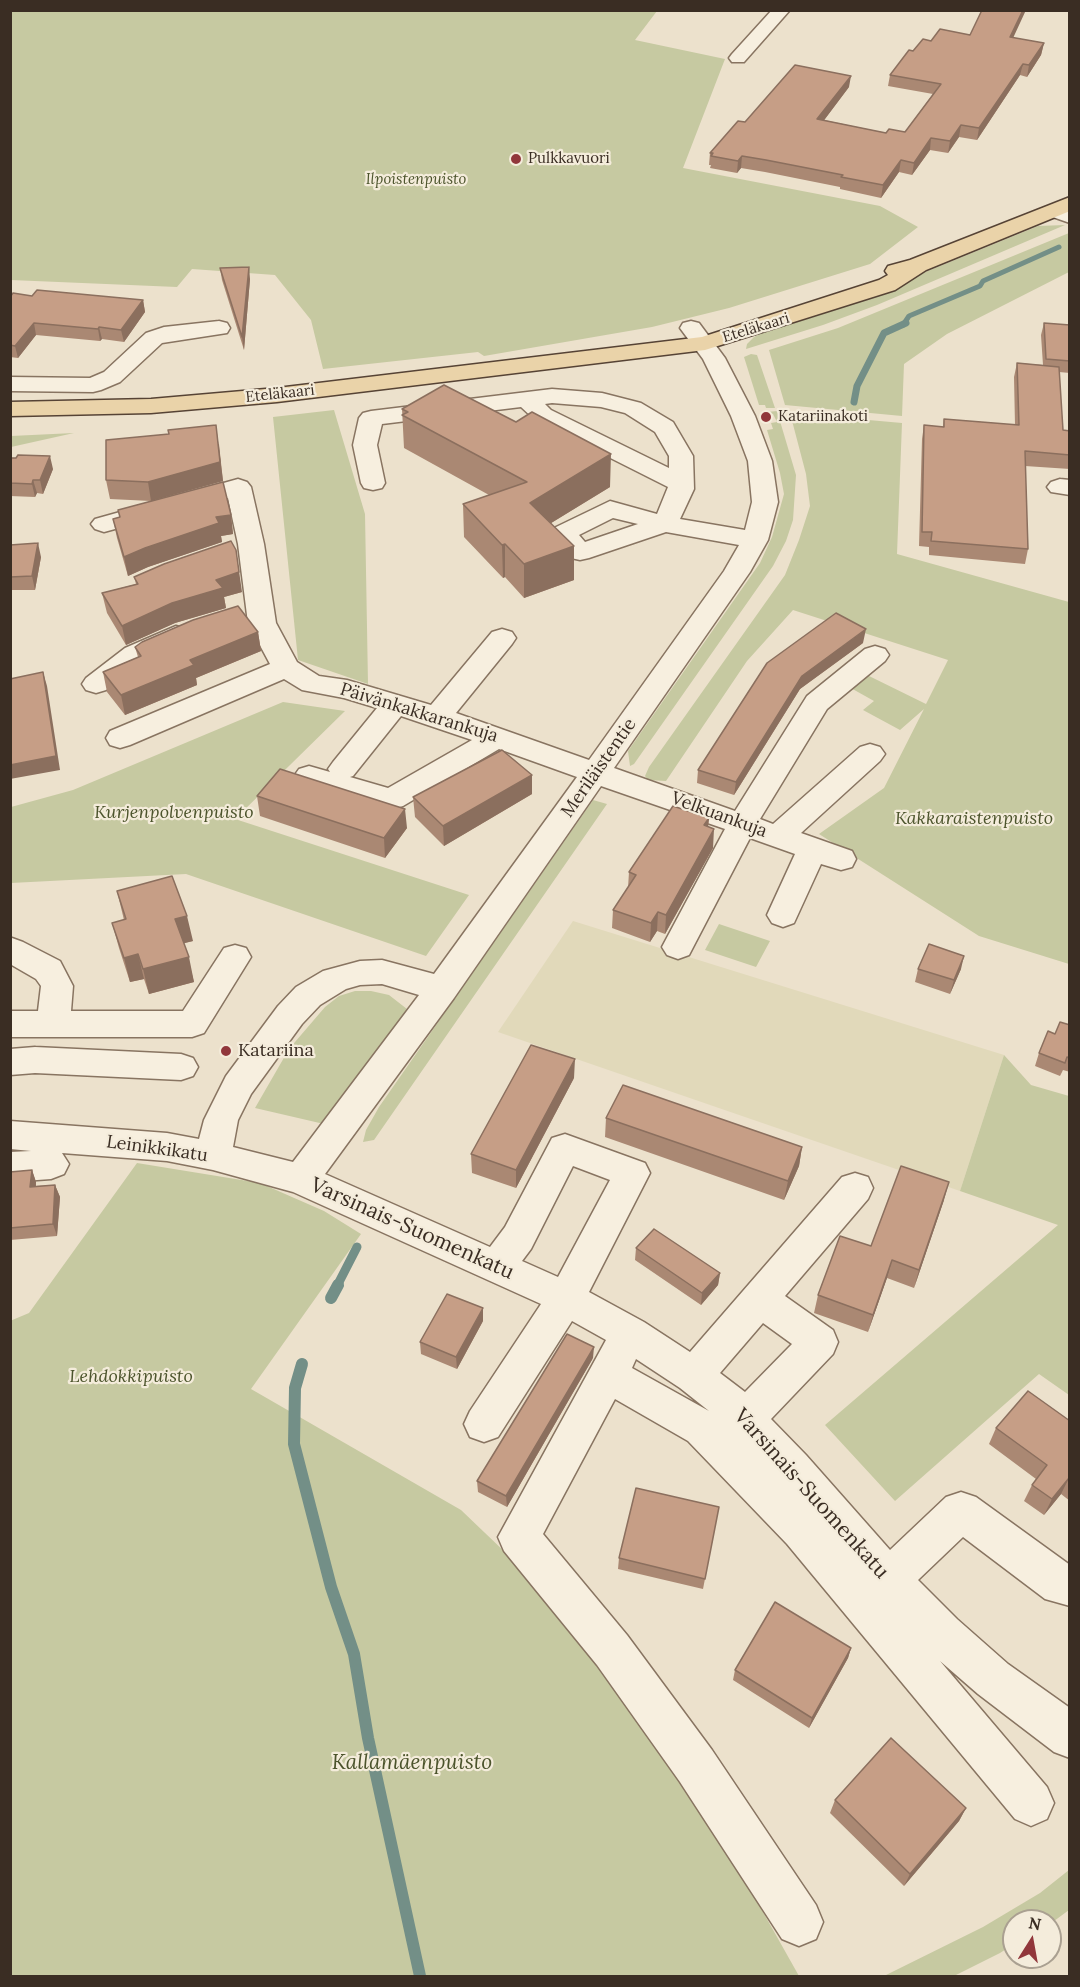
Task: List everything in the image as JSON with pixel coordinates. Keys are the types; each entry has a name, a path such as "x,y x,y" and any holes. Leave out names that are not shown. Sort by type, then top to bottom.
{"main road":[{"name":"Eteläkaari","path":"10,409 194,403 371,385 549,361 610,356 698,336 887,285 918,265 1064,210"}],"street":[{"path":"738,58 782,10"},
{"path":"10,384 93,385 112,376 154,338 164,334 219,328"},
{"name":"Meriläistentie","path":"301,1179 442,989 597,771 737,572 755,540 765,502 760,461 743,416 698,336"},
{"path":"373,483 365,445 371,418 552,396 602,400 633,408 664,427 681,456 681,484 665,524 755,540"},
{"path":"527,399 543,415 681,484"},
{"path":"104,524 238,487 241,548 249,611 262,623 286,668 120,738"},
{"path":"96,684 135,654 196,628"},
{"path":"437,717 502,638"},
{"path":"678,947 743,824 817,704 875,655"},
{"name":"Päivänkakkarankuja","path":"286,668 312,684 347,689 396,703 597,771"},
{"path":"343,769 396,703"},
{"path":"309,776 392,799 498,737"},
{"path":"780,836 870,754"},
{"name":"Velkuankuja","path":"597,771 827,853 783,915"},
{"path":"12,950 48,970 57,986 53,1022"},
{"path":"10,1024 53,1022 192,1024 235,957"},
{"path":"213,1156 221,1120 238,1086 290,1014 308,996 335,980 371,972 398,975 442,989"},
{"path":"10,1062 35,1060 181,1067"},
{"name":"Leinikkikatu","path":"10,1135 168,1147 301,1179"},
{"path":"484,1424 566,1298 632,1173 565,1148 518,1238 496,1267"},
{"path":"10,1167 51,1164"},
{"name":"Varsinais-Suomenkatu","path":"301,1179 566,1298 630,1334 694,1376 744,1420 792,1468 888,1579 942,1634 993,1679 1070,1736"},
{"path":"694,1376 855,1188"},
{"path":"744,1420 819,1342 760,1300"},
{"path":"630,1334 519,1537 612,1650 696,1766 799,1922"},
{"path":"609,1375 702,1428 802,1530 1031,1803"},
{"path":"888,1579 923,1549 961,1511 1060,1585 1070,1586"}],"shaded area":[{"path":"573,921 1004,1055 960,1191 498,1032"}],"green space":[{"name":"Ilpoistenpuisto","path":"11,11 657,11 635,40 725,59 683,168 880,206 918,227 870,264 729,308 652,327 484,356 478,352 323,369 311,320 275,275 192,269 177,287 11,280"},
{"path":"1065,225 877,305 746,349 747,344 754,337 764,332 820,315 1038,226"},
{"path":"1069,233 1069,272 947,334 904,364 902,416 785,405 769,350 838,328"},
{"path":"751,354 757,355 775,408 759,405 744,357"},
{"path":"334,410 365,514 368,684 298,660 273,417"},
{"path":"777,411 796,475 793,520 786,541 773,566 634,764 630,766 628,751 760,563 772,537 784,494 767,430 773,429 771,423 777,422 773,414 767,412"},
{"name":"Kakkaraistenpuisto","path":"790,413 902,423 897,554 1069,602 1069,964 979,936 819,834 884,788 924,709 900,730 863,710 874,701 849,687 867,675 926,704 948,660 793,610 747,661 666,781 648,780 645,776 649,767 785,575 799,540 810,506 806,474"},
{"path":"74,433 11,447 11,436"},
{"name":"Kurjenpolvenpuisto","path":"283,702 345,711 235,819 469,895 426,956 186,874 11,883 11,807 73,790"},
{"path":"593,800 607,804 374,1140 363,1142 366,1130 379,1107"},
{"path":"719,924 770,941 756,967 705,950"},
{"path":"355,991 371,991 389,995 407,1009 404,1018 324,1124 255,1108 289,1049 325,1007 339,996"},
{"path":"1004,1055 1031,1085 1069,1096 1069,1395 1039,1374 895,1501 825,1425 1058,1225 960,1191"},
{"path":"137,1163 260,1183 324,1211 361,1234 251,1389 461,1510 530,1576 705,1809 799,1976 11,1976 10,1321 29,1313"},
{"path":"1069,1870 1069,1910 1062,1915 1062,1909 1013,1909 1040,1893"},
{"path":"1002,1916 1002,1952 954,1976 884,1976"}],"building":[{"path":"982,10 1023,10 1010,37 1044,43 1029,65 1023,64 979,128 961,125 950,141 931,138 914,163 901,160 883,185 766,160 742,156 738,161 711,156 713,153 710,153 738,121 745,122 795,65 851,76 817,119 886,133 889,129 905,132 941,84 890,75 909,50 913,51 923,39 931,41 940,29 970,35"},
{"path":"249,267 242,337 220,268"},
{"path":"37,290 143,300 121,330 34,323 15,346 10,345 10,297 13,293 32,296"},
{"path":"1044,323 1070,325 1070,361 1046,359"},
{"path":"1017,363 1059,367 1063,430 1070,431 1070,455 1025,451 1028,549 931,541 932,532 922,532 924,425 944,427 944,419 1019,425"},
{"path":"444,385 516,422 532,412 611,454 530,503 574,546 524,564 505,544 502,545 463,504 527,482 402,415 408,412 402,409"},
{"path":"216,425 220,462 148,482 106,480 106,440 169,434 168,430"},
{"path":"18,455 50,456 40,480 33,480 32,484 10,483 10,458 16,458"},
{"path":"223,482 231,515 216,517 219,523 124,557 113,519 120,517 118,510"},
{"path":"231,541 236,550 239,572 216,580 223,588 172,603 122,626 102,593 138,584 134,577"},
{"path":"38,543 32,576 10,577 10,545"},
{"path":"238,606 258,632 190,660 194,665 121,695 103,672 141,656 135,647 142,642 193,620"},
{"path":"836,613 866,629 802,676 736,782 698,770 767,663"},
{"path":"43,672 56,756 10,765 10,679"},
{"path":"502,750 532,775 443,826 413,797"},
{"path":"280,769 405,809 384,838 257,796"},
{"path":"673,806 709,818 704,825 714,829 666,915 658,912 651,923 613,910 636,875 629,872"},
{"path":"172,876 187,916 175,919 189,957 143,969 138,954 124,958 112,923 126,919 117,891"},
{"path":"929,944 964,956 954,980 918,969"},
{"path":"1060,1022 1070,1025 1070,1058 1067,1057 1065,1063 1039,1053 1048,1031 1055,1034"},
{"path":"531,1045 575,1059 516,1170 471,1154"},
{"path":"623,1085 802,1147 788,1181 606,1118"},
{"path":"901,1166 949,1182 919,1270 892,1260 873,1315 818,1295 840,1236 871,1246"},
{"path":"32,1170 30,1187 55,1185 53,1224 10,1228 10,1172"},
{"path":"654,1229 720,1273 702,1293 636,1248"},
{"path":"447,1294 483,1308 456,1357 420,1342"},
{"path":"567,1334 594,1347 506,1496 477,1481"},
{"path":"1028,1391 1070,1421 1070,1479 1052,1499 1032,1485 1047,1465 996,1428"},
{"path":"636,1488 719,1507 705,1579 619,1558"},
{"path":"775,1602 851,1648 812,1718 735,1670"},
{"path":"891,1738 966,1808 910,1874 835,1800"}],"waterway":[{"path":"904,324 909,316 980,286 983,281 1059,247"},
{"path":"854,402 857,386 884,333 904,324"},
{"path":"337,1286 357,1247"},
{"path":"331,1298 338,1285"},
{"path":"302,1364 295,1388 294,1444 331,1587 354,1654 368,1738 420,1976"}],"place":[{"name":"Pulkkavuori","path":"516,159"},
{"name":"Katariinakoti","path":"766,417"},
{"name":"Katariina","path":"226,1051"}],"park label":[{"name":"Lehdokkipuisto","path":"131,1377"},
{"name":"Kallamäenpuisto","path":"412,1763"}]}
